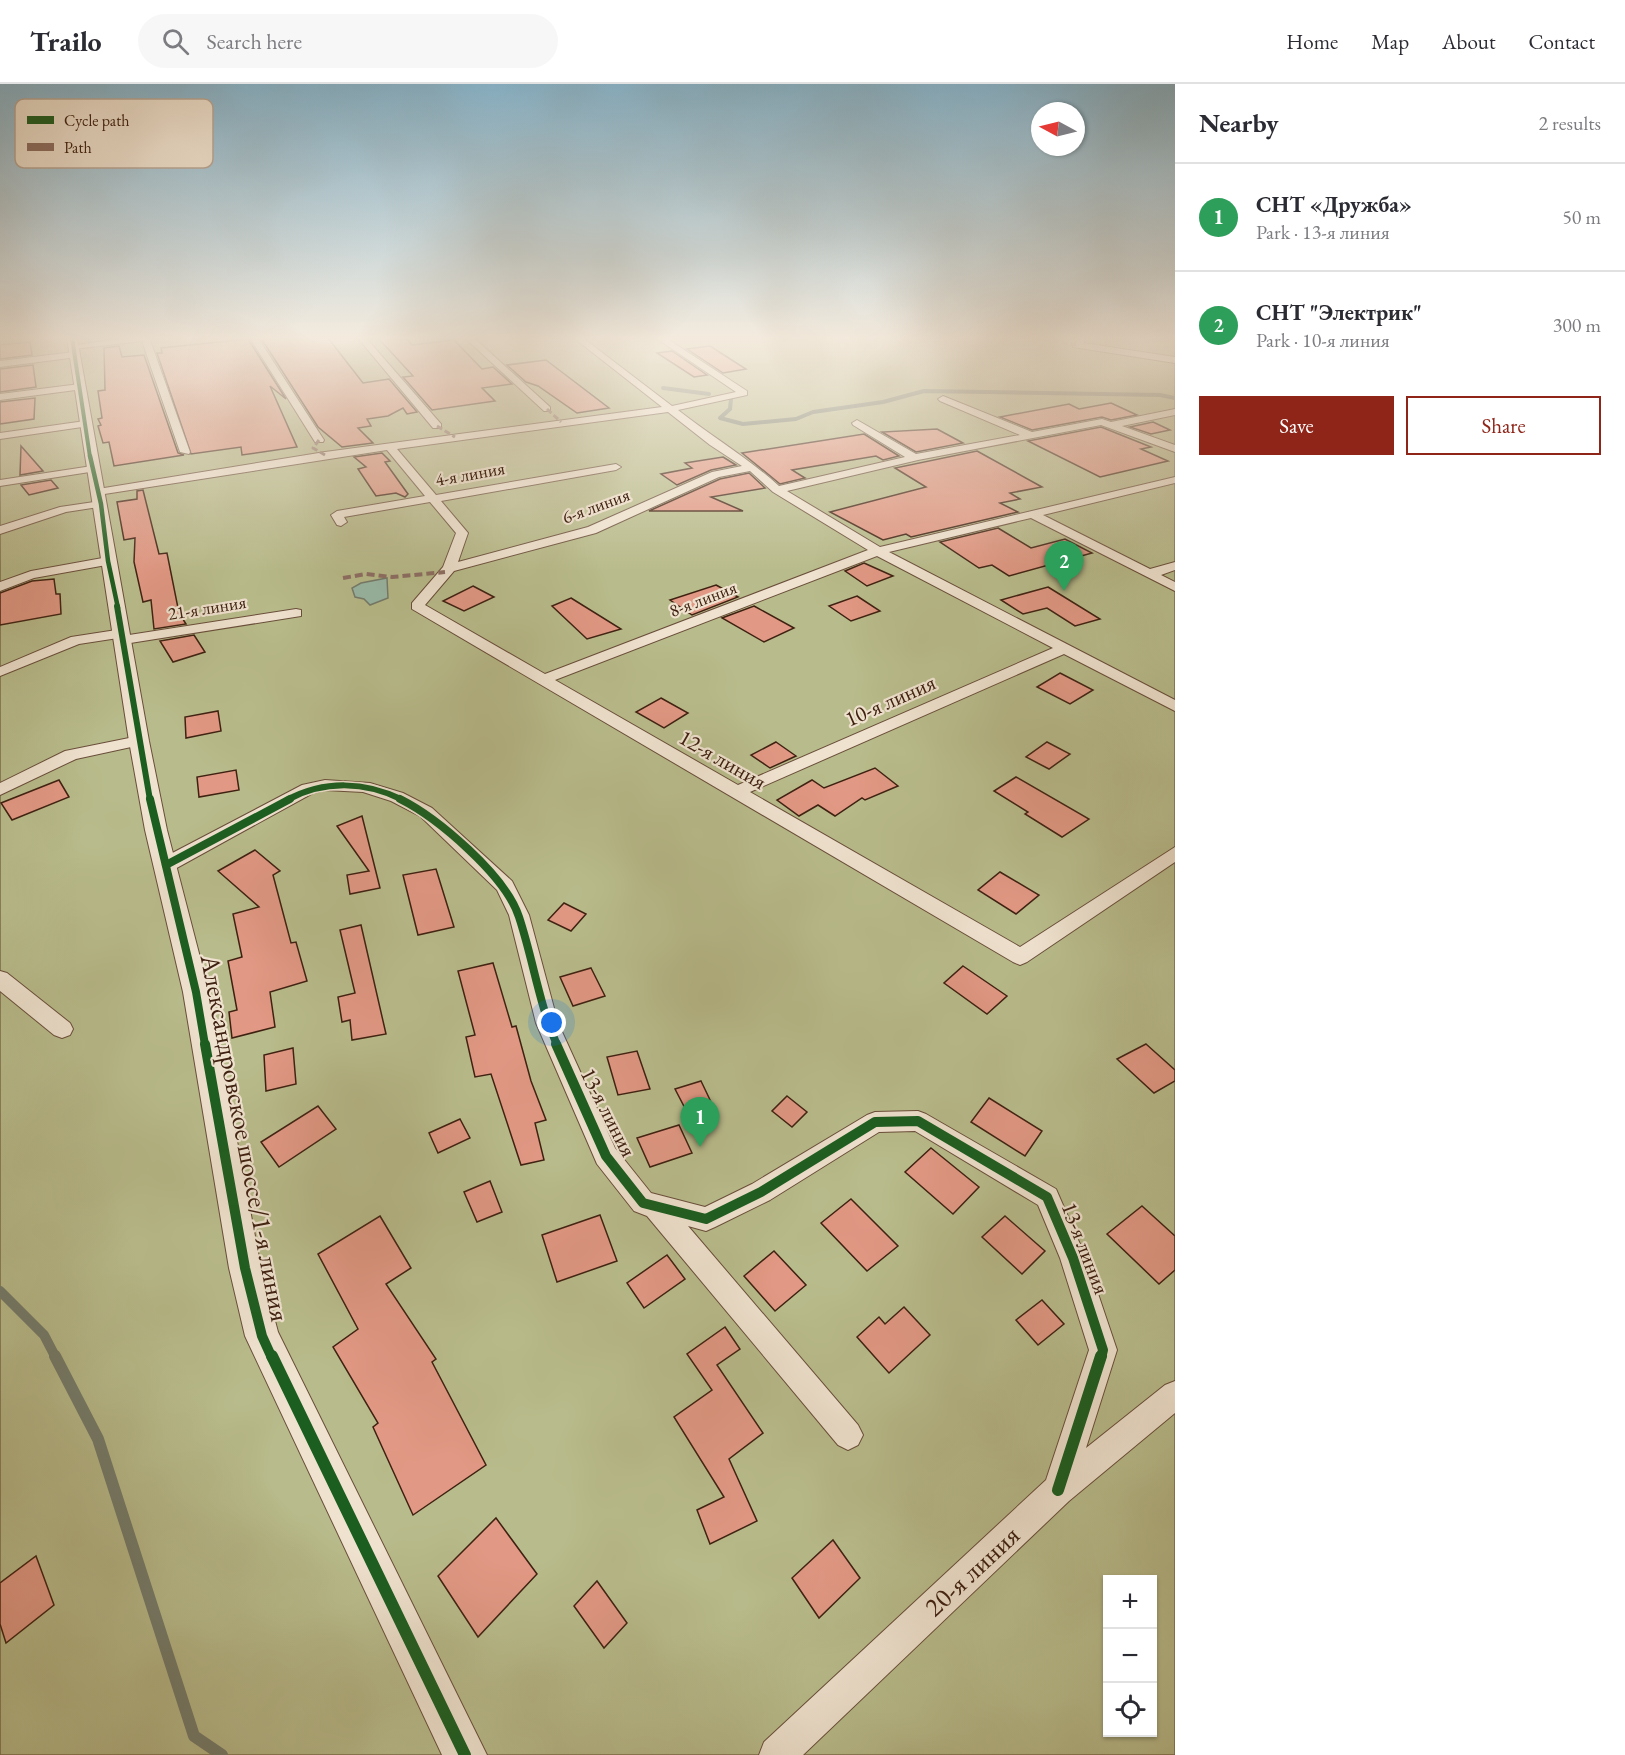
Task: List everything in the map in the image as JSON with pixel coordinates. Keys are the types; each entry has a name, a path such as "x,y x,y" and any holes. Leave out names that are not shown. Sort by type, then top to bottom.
{"street":[{"name":"Александровское шоссе/1-я линия","path":"84,416 139,741 165,865 196,992 245,1268 262,1336 465,1755"},
{"path":"172,416 185,452"},
{"path":"304,416 319,440"},
{"path":"428,416 437,426"},
{"path":"0,483 97,488 618,416"},
{"path":"680,416 752,467 777,490 878,551 1175,706"},
{"path":"984,416 1030,435"},
{"path":"1112,424 1154,416"},
{"path":"777,490 914,458 1102,422 1175,449"},
{"path":"857,423 914,458"},
{"path":"0,436 85,424"},
{"name":"12-я линия","path":"389,447 462,533 449,568 417,606 542,681 1020,957 1175,853"},
{"name":"4-я линия","path":"341,522 337,515 616,466"},
{"name":"6-я линия","path":"449,568 592,530 716,474 752,467"},
{"name":"8-я линия","path":"542,681 878,551 1175,480"},
{"path":"0,530 64,509 97,488"},
{"path":"1030,513 1175,587"},
{"path":"0,587 31,575 108,561"},
{"path":"1149,574 1175,566"},
{"name":"21-я линия","path":"0,672 76,640 296,613"},
{"name":"10-я линия","path":"736,792 1062,649"},
{"path":"0,790 70,755 139,741"},
{"name":"13-я линия","path":"165,865 308,789 325,786 364,787 397,797 426,812 504,886 519,915 547,1023 606,1156 644,1203 706,1219 761,1192 875,1122 918,1121 1047,1197 1073,1258 1102,1350 1058,1491"},
{"path":"0,979 62,1029"},
{"path":"655,1206 848,1435"},
{"name":"20-я линия","path":"777,1755 1058,1491 1175,1395"}],"shaded area":[{"path":"0,416 1175,416 1175,1755 0,1755"},
{"path":"387,578 388,598 370,605 364,599 355,597 352,588 361,583"}],"building":[{"path":"0,416 34,416 34,419 0,424"},
{"path":"102,416 165,416 178,453 184,455 114,466 109,442 103,443 98,426 101,425 98,419"},
{"path":"178,416 283,416 297,447 242,455 241,447 191,454"},
{"path":"311,416 388,416 367,419 371,426 358,428 373,443 342,447 318,427"},
{"path":"1132,416 1111,420 1102,417 1032,430 1000,417"},
{"path":"1153,422 1170,430 1151,434 1130,427"},
{"path":"1101,427 1151,447 1141,449 1168,461 1100,477 1028,441"},
{"path":"937,429 963,443 916,452 882,432"},
{"path":"864,434 899,456 883,460 876,456 792,470 805,478 780,484 742,453"},
{"path":"21,446 43,471 20,475"},
{"path":"977,451 1042,487 1010,493 1020,499 1000,503 1018,512 911,537 906,534 883,540 830,512 926,487 895,468"},
{"path":"382,453 390,461 385,462 408,494 405,497 396,493 376,496 358,469 366,467 354,457"},
{"path":"723,457 736,465 711,470 677,485 661,474 692,468 685,463"},
{"path":"749,473 765,488 711,497 743,511 649,511 720,479"},
{"path":"51,480 58,488 29,495 21,485"},
{"path":"143,490 159,554 167,553 179,613 186,624 154,629 151,600 143,602 134,562 135,538 124,540 117,502 137,499 137,491"},
{"path":"998,528 1031,548 1065,539 1092,553 1009,576 992,565 979,568 940,542"},
{"path":"864,563 893,576 867,586 845,571"},
{"path":"54,579 56,594 60,594 61,614 0,625 0,593 32,581"},
{"path":"716,585 738,597 692,615 670,600"},
{"path":"473,586 494,597 464,611 443,601"},
{"path":"1048,587 1100,619 1075,626 1047,608 1023,614 1001,600"},
{"path":"857,596 880,611 851,621 829,606"},
{"path":"571,598 621,629 587,639 552,606"},
{"path":"754,606 794,628 764,642 722,618"},
{"path":"194,635 205,652 173,662 160,641"},
{"path":"1060,673 1093,690 1070,704 1037,687"},
{"path":"661,698 688,713 664,728 636,712"},
{"path":"218,711 221,731 186,738 185,717"},
{"path":"776,742 796,756 770,768 751,755"},
{"path":"1047,742 1070,754 1049,769 1026,757"},
{"path":"875,768 898,786 865,800 862,798 835,816 818,805 799,816 777,800 812,780 824,788"},
{"path":"236,770 239,790 199,797 197,777"},
{"path":"1016,777 1089,819 1062,837 994,791"},
{"path":"59,780 69,797 12,820 1,803"},
{"path":"362,816 380,888 350,894 347,875 369,871 337,826"},
{"path":"255,850 280,871 273,875 291,943 296,942 307,981 270,992 275,1027 232,1038 229,1012 237,1010 228,961 242,957 233,914 259,907 218,871"},
{"path":"436,869 454,927 418,935 403,875"},
{"path":"1000,872 1039,895 1016,914 978,890"},
{"path":"564,903 586,914 571,931 548,920"},
{"path":"361,925 386,1034 352,1040 350,1020 342,1022 338,997 355,993 340,930"},
{"path":"493,963 512,1027 516,1026 531,1081 546,1120 535,1123 544,1160 521,1165 491,1074 475,1077 466,1037 475,1035 458,971"},
{"path":"963,966 1007,996 987,1014 944,983"},
{"path":"591,968 605,996 573,1006 560,977"},
{"path":"1146,1044 1175,1070 1175,1081 1154,1093 1117,1059"},
{"path":"293,1048 296,1084 266,1091 264,1055"},
{"path":"637,1051 650,1089 618,1095 607,1057"},
{"path":"701,1081 712,1104 687,1112 675,1089"},
{"path":"787,1096 807,1112 792,1127 772,1111"},
{"path":"989,1098 1042,1131 1025,1156 971,1122"},
{"path":"318,1106 336,1129 279,1167 261,1142"},
{"path":"460,1119 470,1138 438,1153 429,1133"},
{"path":"679,1125 692,1153 650,1167 637,1138"},
{"path":"931,1148 979,1187 953,1214 905,1172"},
{"path":"490,1181 502,1212 477,1222 464,1192"},
{"path":"851,1199 898,1246 867,1271 821,1223"},
{"path":"1142,1206 1175,1236 1175,1270 1159,1284 1107,1234"},
{"path":"600,1215 617,1261 557,1282 542,1235"},
{"path":"380,1216 411,1268 386,1284 436,1359 432,1362 486,1465 413,1515 373,1427 378,1423 333,1347 358,1329 318,1254"},
{"path":"1005,1216 1045,1251 1022,1274 982,1237"},
{"path":"774,1251 806,1285 775,1311 744,1276"},
{"path":"667,1255 685,1279 644,1308 627,1283"},
{"path":"1042,1300 1064,1324 1038,1345 1016,1320"},
{"path":"904,1307 930,1335 889,1373 857,1337 879,1317 885,1324"},
{"path":"725,1327 740,1349 717,1365 763,1433 729,1459 757,1521 710,1544 697,1510 724,1497 674,1417 712,1390 687,1354"},
{"path":"496,1518 537,1574 478,1637 438,1576"},
{"path":"833,1540 860,1578 819,1618 792,1578"},
{"path":"36,1556 54,1605 6,1643 0,1624 0,1583"},
{"path":"597,1581 627,1623 604,1648 574,1606"}],"waterway":[{"path":"722,416 720,418 743,424 796,419 803,416"},
{"path":"0,1291 44,1335 56,1358"},
{"path":"55,1356 98,1439 194,1736 222,1755"}],"marked path":[{"path":"555,416 561,422"},
{"path":"437,426 455,437"},
{"path":"319,440 313,448 325,455"},
{"path":"343,578 366,574 392,577 445,572"}],"cycle path":[{"path":"84,416 156,830 196,992 245,1268 262,1336 465,1755"},
{"path":"166,865 308,789 325,785 364,787 397,797 426,812 505,886 519,915 547,1023 606,1156 643,1203 706,1219 761,1192 875,1122 918,1121 1047,1197 1073,1258 1103,1350 1058,1490"}],"place":[{"name":"СНТ \"Электрик\"","path":"1064,591"},
{"name":"СНТ «Дружба»","path":"700,1147"}]}
